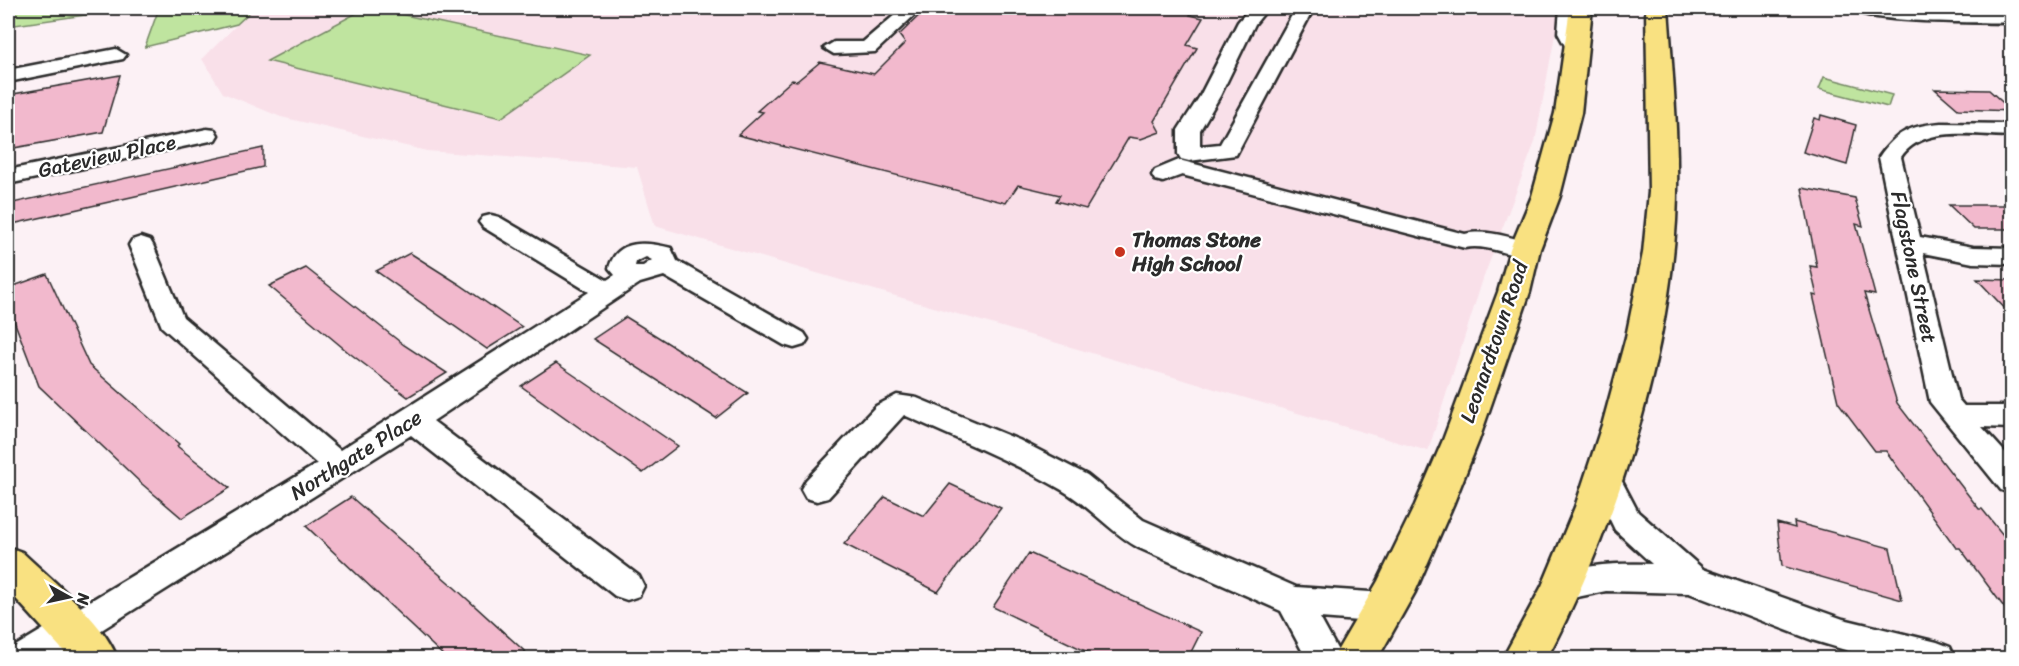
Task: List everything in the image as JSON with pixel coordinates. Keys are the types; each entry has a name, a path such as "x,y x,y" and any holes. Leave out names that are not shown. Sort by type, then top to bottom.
{"main road":[{"name":"Leonardtown Road","path":"1355,658 1384,608 1457,448 1522,258 1546,196 1568,113 1581,8"},
{"path":"1636,8 1641,58 1660,79"},
{"path":"1525,658 1563,586 1604,476 1638,356 1658,252 1664,158 1657,8"},
{"path":"8,564 84,644"}],"street":[{"path":"834,48 868,48 913,8"},
{"path":"1259,8 1247,22 1210,96 1189,130 1189,154 1228,150 1305,8"},
{"path":"1569,8 1567,33 1576,49"},
{"path":"1860,8 1919,16 2012,15"},
{"path":"2003,8 2012,15"},
{"path":"8,76 117,55"},
{"name":"Flagstone Street","path":"2012,130 1943,130 1919,133 1904,140 1890,157 1944,402 2012,482"},
{"name":"Gateview Place","path":"8,177 207,135"},
{"path":"1163,175 1179,167 1465,241 1473,255 1522,258"},
{"path":"491,222 608,292"},
{"path":"1908,242 1973,255 2012,255"},
{"path":"141,245 171,321 339,465"},
{"name":"Northgate Place","path":"27,658 84,644 339,465 635,274 652,272 663,264 794,339"},
{"path":"817,489 886,413 897,405 907,405 1008,448 1076,483 1132,529 1151,539 1293,601 1384,608"},
{"path":"1956,416 2012,417"},
{"path":"412,420 627,586"},
{"path":"1604,476 1626,521 1691,579 1815,628 1866,644 1937,658"},
{"path":"1563,586 1606,577 1691,579"},
{"path":"1293,601 1324,658"}],"shaded area":[{"name":"Thomas Stone High School","path":"254,8 1560,8 1535,142 1483,279 1428,451 655,226 637,167 427,151 281,117 223,93 202,59"}],"green space":[{"path":"8,8 135,8 8,26"},
{"path":"159,8 254,8 237,24 145,47"},
{"path":"366,8 590,55 501,118 267,61"},
{"path":"1824,77 1892,95 1888,107 1819,89"}],"building":[{"path":"927,8 966,11 969,8 1194,8 1190,15 1203,18 1187,45 1197,48 1154,121 1160,132 1141,139 1129,137 1086,209 1056,201 1060,195 1018,185 1006,203 738,135 763,112 757,111 792,80 797,81 820,62 874,74 905,43 899,35"},
{"path":"120,75 103,132 8,149 8,95"},
{"path":"1935,89 1989,90 2012,111 1958,109"},
{"path":"1821,115 1856,125 1847,165 1803,152 1814,118 1820,120"},
{"path":"263,148 263,167 8,225 8,204"},
{"path":"1802,188 1855,198 1863,226 1856,224 1875,295 1864,293 1897,403 1979,509 1982,509 2012,546 2012,618 1960,548 1956,548 1886,451 1875,451 1838,402 1813,295 1817,296 1810,266 1817,267"},
{"path":"1949,205 2012,205 2012,229 1974,229"},
{"path":"410,253 522,327 487,349 376,271"},
{"path":"306,268 404,345 447,373 408,397 348,352 269,286"},
{"path":"47,274 89,365 179,444 177,446 230,488 182,518 142,484 39,386 8,305 8,288"},
{"path":"1977,279 2012,280 2012,316"},
{"path":"626,317 748,393 716,418 593,339"},
{"path":"556,363 678,446 643,473 521,386"},
{"path":"950,484 1001,508 938,592 844,544 885,497 924,516"},
{"path":"351,497 532,658 446,658 306,526"},
{"path":"1794,522 1890,548 1902,600 1782,566 1777,523 1795,528"},
{"path":"1029,553 1201,632 1188,658 1100,658 993,607"}],"place":[{"name":"Thomas Stone High School","path":"1120,252"}]}
